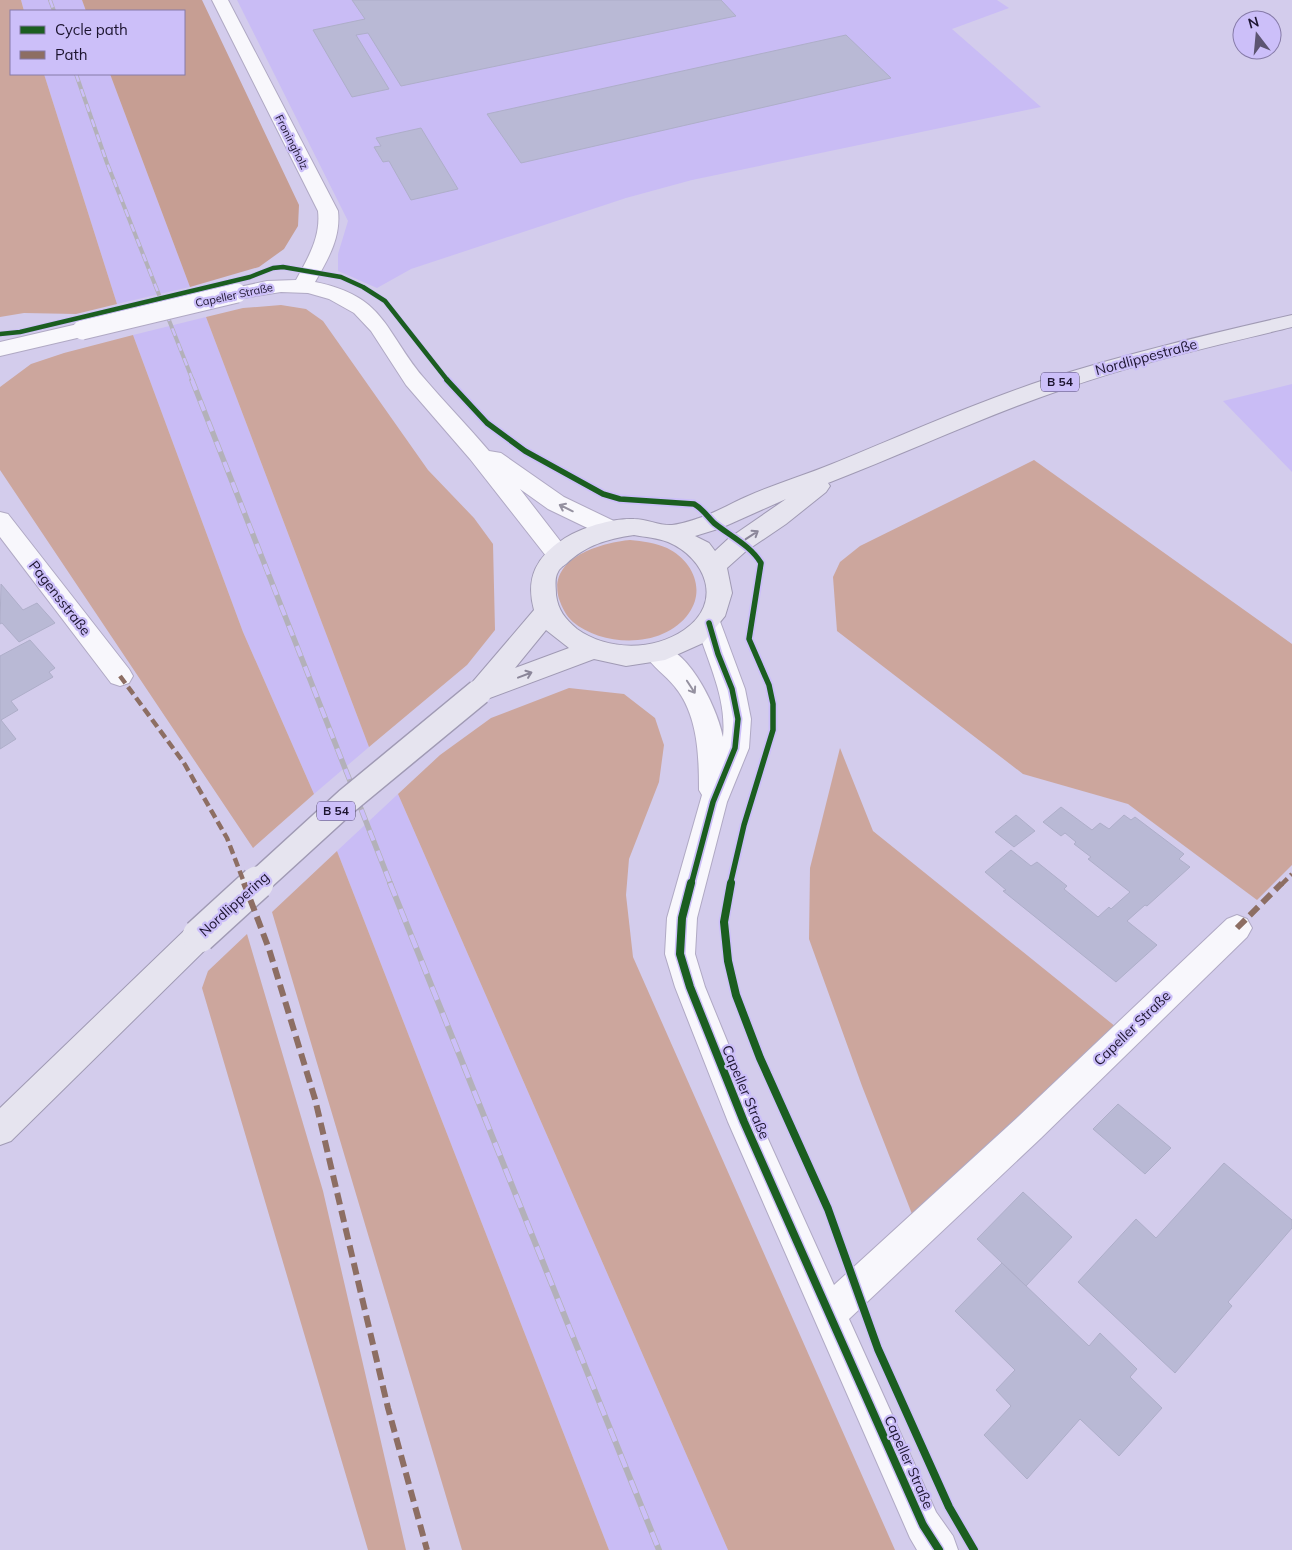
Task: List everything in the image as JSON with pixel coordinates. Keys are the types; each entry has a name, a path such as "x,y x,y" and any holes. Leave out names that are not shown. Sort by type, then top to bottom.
{"main road":[{"name":"Nordlippestraße","path":"671,534 713,522 757,501 837,471 975,413 1055,384 1160,353 1292,322"},
{"name":"Nordlippestraße","path":"714,566 737,545 778,518 837,471"},
{"path":"652,528 671,534 688,542 702,552 714,566 721,585 719,604 709,622 691,640 657,653 624,656 593,649 565,634 547,612 543,589 546,570 560,555 581,538 610,529 652,528"},
{"name":"Nordlippering","path":"0,1130 199,936 347,801 480,692 547,612"},
{"name":"Nordlippering","path":"480,692 593,649"}],"street":[{"name":"Froningholz","path":"220,0 328,211 330,230 322,250 303,285"},
{"name":"Capeller Straße","path":"0,350 278,286 303,285 327,291 352,302 384,332 413,378 466,439 560,555"},
{"name":"Capeller Straße","path":"466,439 556,503 610,529"},
{"name":"Pagensstraße","path":"0,520 120,676"},
{"name":"Capeller Straße","path":"709,622 718,654 732,689 738,719 735,748 714,802 682,918 680,954 690,987 744,1122 923,1525 939,1550"},
{"name":"Capeller Straße","path":"657,653 673,664 684,677 704,712 713,757 714,802"},
{"name":"Capeller Straße","path":"830,1313 1030,1127 1237,928"}],"shaded area":[{"path":"0,0 21,0 24,10 10,10 10,75 44,75 117,304 76,314 24,313 0,317"},
{"path":"21,0 82,0 86,10 24,10"},
{"path":"82,0 202,0 299,205 298,226 284,249 259,267 190,287 110,75 185,75 185,10 86,10"},
{"path":"237,0 997,0 1009,8 952,29 1041,107 692,180 626,198 411,269 377,288 338,271 338,254 348,221"},
{"path":"44,75 110,75 190,287 117,304"},
{"path":"281,305 306,309 323,321 428,470 474,518 493,544 495,630 467,665 369,747 206,317 243,308"},
{"path":"206,317 369,747 314,794 243,632 133,335"},
{"path":"133,335 243,632 314,794 253,848 0,470 0,387 31,364 64,353"},
{"path":"1292,384 1292,472 1223,401"},
{"path":"1034,460 1292,644 1292,865 1257,900 1128,804 1023,774 837,631 833,577 840,562 860,546"},
{"path":"630,540 649,542 676,553 694,576 696,594 694,604 689,613 678,625 665,633 649,638 616,640 600,636 573,622 566,614 559,599 557,585 561,573 568,563 579,555 591,549"},
{"path":"569,688 624,694 655,718 664,745 659,782 629,859 626,895 633,957 895,1550 728,1550 398,794 440,755 491,718"},
{"path":"840,748 873,831 1116,1027 912,1214 862,1086 809,939 810,868"},
{"path":"398,794 728,1550 609,1550 337,851"},
{"path":"337,851 609,1550 462,1550 272,912"},
{"path":"247,934 323,1191 406,1550 368,1550 202,988 208,971"}],"building":[{"path":"352,0 721,0 736,16 401,86 368,33 356,35 389,89 352,97 313,30 365,19"},
{"path":"846,35 891,78 521,163 487,114"},
{"path":"421,128 458,189 411,200 389,161 383,162 374,147 381,146 376,138"},
{"path":"1,584 23,610 37,603 55,623 19,642 2,623 0,624"},
{"path":"30,640 55,668 49,672 53,677 11,701 18,710 1,720 16,739 0,749 0,656"},
{"path":"1061,807 1092,830 1100,823 1109,829 1124,815 1131,820 1135,817 1184,854 1179,859 1190,867 1147,906 1145,905 1127,921 1157,945 1116,982 1003,891 1006,890 985,872 1011,850 1031,866 1037,862 1067,886 1064,889 1098,917 1109,907 1111,909 1130,892 1088,859 1091,857 1074,844 1076,842 1065,833 1061,836 1043,822"},
{"path":"1016,815 1035,831 1014,847 995,832"},
{"path":"1118,1104 1171,1148 1145,1174 1093,1129"},
{"path":"1224,1163 1292,1220 1292,1228 1228,1302 1232,1306 1175,1373 1078,1282 1136,1219 1156,1238"},
{"path":"1023,1192 1072,1237 1026,1286 977,1239"},
{"path":"1002,1263 1089,1346 1100,1333 1137,1369 1130,1377 1162,1408 1119,1456 1080,1419 1027,1479 984,1435 1011,1406 996,1390 1015,1370 955,1311"}],"railway":[{"path":"50,0 54,10"},
{"path":"76,75 107,163 193,381"},
{"path":"192,380 391,885"},
{"path":"390,883 659,1550"}],"marked path":[{"path":"120,676 184,763 227,838 269,949 315,1099 388,1408 427,1550"},
{"path":"1237,928 1292,874"}],"cycle path":[{"path":"0,334 20,332 250,277 273,268 283,267 341,277 363,287 385,301 454,389 487,423 525,451 603,494 620,499 694,504 701,508 713,522 755,553 761,563 749,639 769,685 773,704 773,730 744,825 730,886 724,922 728,961 736,995 760,1058 828,1209 878,1349 949,1507 974,1550"},
{"path":"709,623 718,654 732,689 738,719 735,748 713,802 682,918 680,954 690,987 744,1122 923,1525 939,1550"}]}
